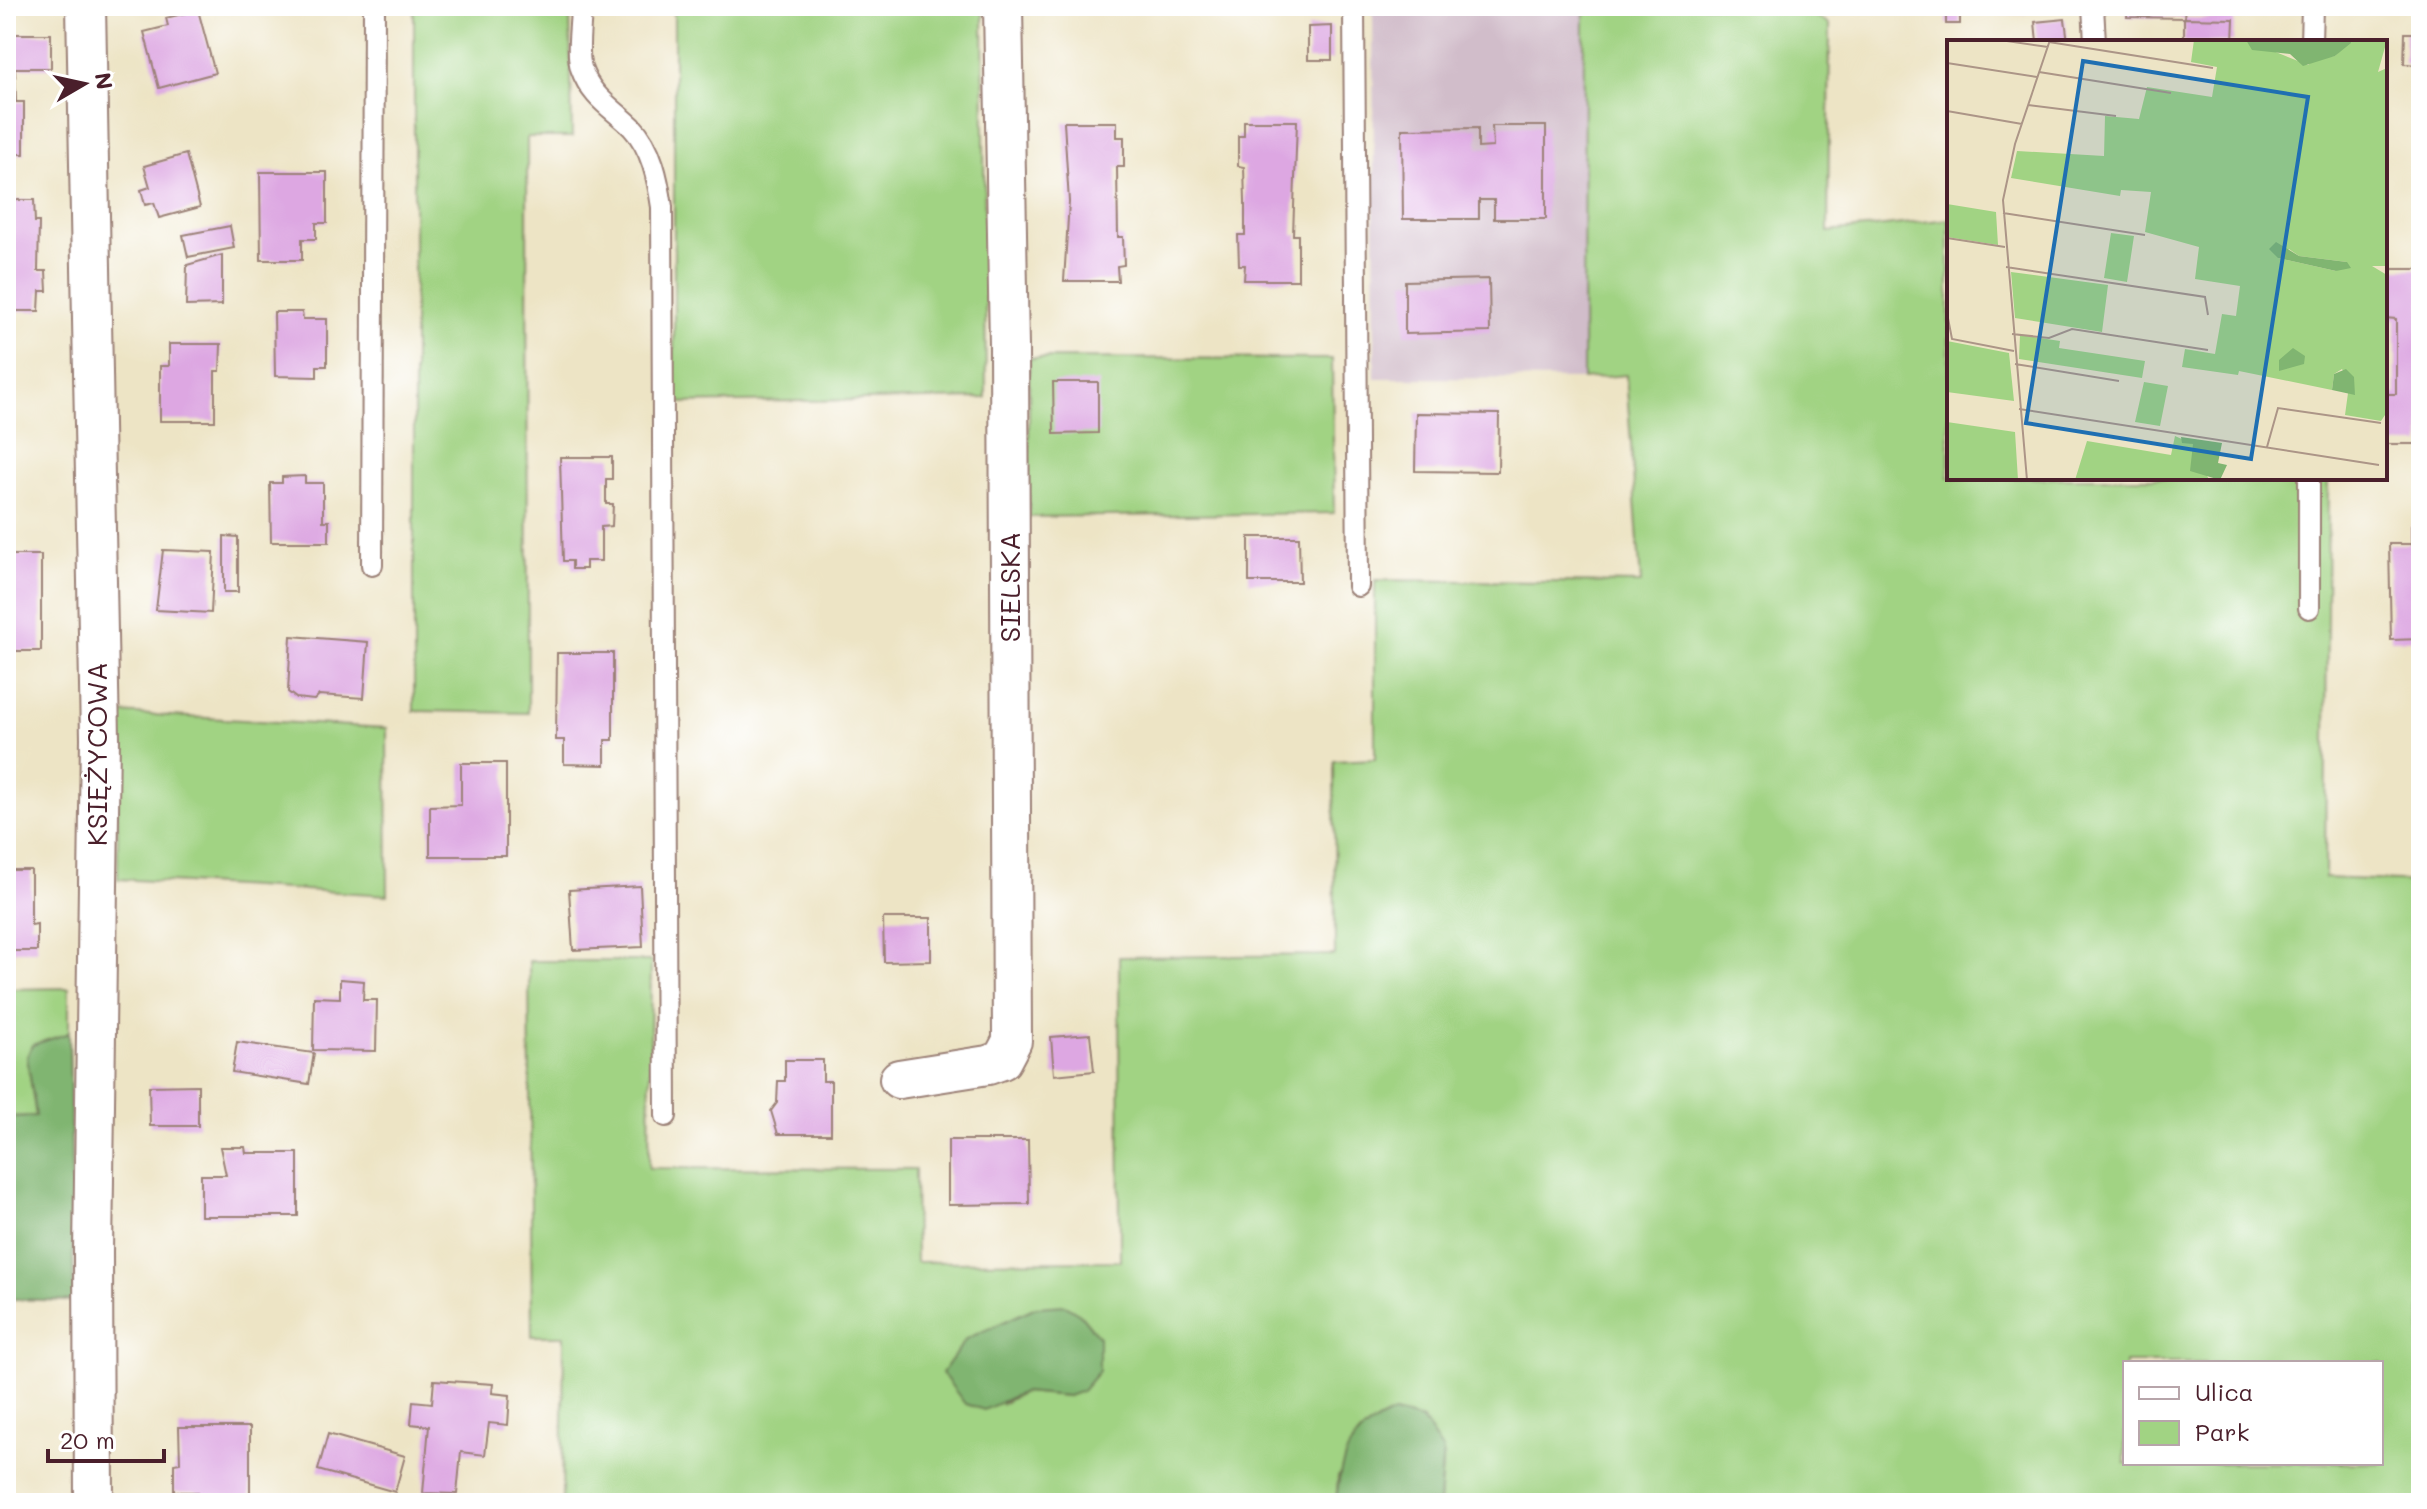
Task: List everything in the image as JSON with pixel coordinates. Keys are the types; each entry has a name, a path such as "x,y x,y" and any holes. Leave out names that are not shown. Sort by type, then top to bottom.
{"street":[{"name":"KSIĘŻYCOWA","path":"86,6 100,738 93,1236 94,1503"},
{"name":"SIELSKA","path":"899,1079 988,1065 1002,1060 1012,1041 1009,347 1003,6"}],"lane":[{"path":"372,565 374,6"},
{"path":"581,6 580,63 587,81 600,102 634,129 657,171 662,207 666,1116"},
{"path":"1354,6 1358,586"},
{"path":"2093,6 2095,40"},
{"path":"2311,40 2312,6"},
{"path":"2309,480 2309,608"}],"shaded area":[{"path":"1373,6 1584,6 1583,379 1375,378"}],"green space":[{"path":"414,6 570,6 572,137 527,137 528,713 414,711"},
{"path":"674,6 983,6 986,398 674,403"},
{"path":"1584,6 1800,6 1830,25 1828,232 1947,219 1947,480 2328,480 2325,878 2421,882 2421,1503 1439,1503 1443,1451 1338,1476 1336,1503 562,1503 564,1336 532,1336 529,961 651,961 649,1168 915,1169 916,1262 1120,1261 1119,957 1335,955 1334,761 1375,759 1375,580 1641,583 1626,375 1583,379","holes":["1036,1307 1068,1396 1023,1392 1002,1404 1005,1323"]},
{"path":"1029,358 1332,359 1334,513 1029,517"},
{"path":"117,713 387,728 388,895 118,879"},
{"path":"69,988 69,1033 32,1045 27,1057 36,1116 6,1117 6,989"},
{"path":"69,1033 74,1301 6,1299 6,1117 36,1116 27,1057 32,1045"},
{"path":"1065,1305 1080,1314 1099,1337 1099,1371 1082,1391 1068,1396 1023,1392 984,1410 965,1404 942,1373 966,1339 1036,1307"},
{"path":"1394,1413 1422,1420 1443,1451 1439,1503 1336,1503 1344,1459 1357,1437"}],"building":[{"path":"1920,6 2026,6 2025,14 1960,14 1960,24 1946,24 1946,14 1920,14"},
{"path":"2128,6 2185,6 2184,18 2127,17"},
{"path":"198,10 215,73 159,88 144,32 168,26 166,18"},
{"path":"2417,15 2421,15 2421,65 2404,64 2405,33 2418,33"},
{"path":"2184,18 2234,19 2233,40 2184,40"},
{"path":"2065,19 2068,40 2037,40 2035,22"},
{"path":"1332,26 1332,60 1308,60 1308,27"},
{"path":"6,34 51,34 51,68 15,68 16,102 24,102 24,154 6,154"},
{"path":"1244,121 1297,121 1293,235 1298,235 1298,280 1244,280 1245,265 1239,265 1238,235 1245,235 1244,167 1238,166 1238,136 1244,136"},
{"path":"1064,122 1117,122 1117,137 1124,137 1124,167 1117,167 1118,237 1123,237 1124,265 1117,266 1118,281 1064,281 1069,202"},
{"path":"1492,126 1546,126 1546,219 1494,219 1494,200 1479,200 1479,219 1403,219 1402,129 1478,128 1478,148 1493,147"},
{"path":"186,154 200,207 159,218 154,203 145,205 141,190 150,187 144,166"},
{"path":"260,172 327,172 327,223 316,223 316,239 302,239 302,260 261,260"},
{"path":"6,200 34,200 35,222 39,222 38,271 46,271 47,291 40,291 39,311 6,311"},
{"path":"230,226 234,248 188,257 183,235"},
{"path":"222,255 222,305 186,306 187,265"},
{"path":"2387,269 2421,269 2421,444 2387,444 2387,394 2396,394 2396,319 2387,318"},
{"path":"1489,279 1490,332 1405,334 1405,281"},
{"path":"274,312 302,312 303,319 327,319 327,366 317,366 317,377 275,376"},
{"path":"169,344 221,344 220,371 215,371 215,421 160,421 160,366 169,366"},
{"path":"1053,382 1098,382 1098,433 1054,434"},
{"path":"1416,413 1499,414 1498,472 1415,471"},
{"path":"560,457 612,457 612,479 606,479 606,504 613,504 612,526 601,527 601,561 586,561 586,569 572,569 572,561 563,561"},
{"path":"305,476 305,483 323,483 323,521 329,521 329,542 271,542 270,483 282,483 282,477"},
{"path":"2411,526 2421,526 2421,639 2391,640 2389,544 2411,544"},
{"path":"224,536 238,537 238,592 224,592"},
{"path":"1249,537 1299,537 1300,582 1249,582"},
{"path":"163,550 214,552 211,613 156,610"},
{"path":"6,555 41,555 41,651 6,651"},
{"path":"291,636 368,642 364,698 319,695 314,700 296,698 288,692"},
{"path":"557,653 613,653 613,740 605,740 605,765 564,764 564,740 556,740"},
{"path":"461,763 506,763 506,856 430,856 430,806 461,805"},
{"path":"6,870 31,870 31,925 37,924 37,951 6,951"},
{"path":"640,886 643,947 573,950 569,890"},
{"path":"883,918 931,918 931,961 884,962"},
{"path":"340,979 364,981 363,1000 377,1000 376,1051 313,1050 314,997 340,998"},
{"path":"1090,1034 1094,1071 1054,1075 1051,1037"},
{"path":"237,1042 314,1053 309,1084 232,1072"},
{"path":"785,1060 823,1060 823,1081 831,1081 831,1134 778,1134 771,1111 777,1103 778,1081 785,1081"},
{"path":"198,1085 198,1126 150,1126 149,1086"},
{"path":"948,1140 1028,1140 1029,1204 948,1205"},
{"path":"220,1147 245,1147 246,1153 298,1153 298,1216 201,1216 201,1175 226,1175"},
{"path":"434,1380 493,1384 492,1393 510,1395 508,1425 489,1423 485,1455 461,1452 457,1494 423,1493 429,1426 411,1424 413,1401 432,1403"},
{"path":"179,1427 250,1427 250,1503 197,1503 198,1492 174,1492 174,1464 180,1463"},
{"path":"328,1434 405,1456 395,1492 318,1470"}]}
